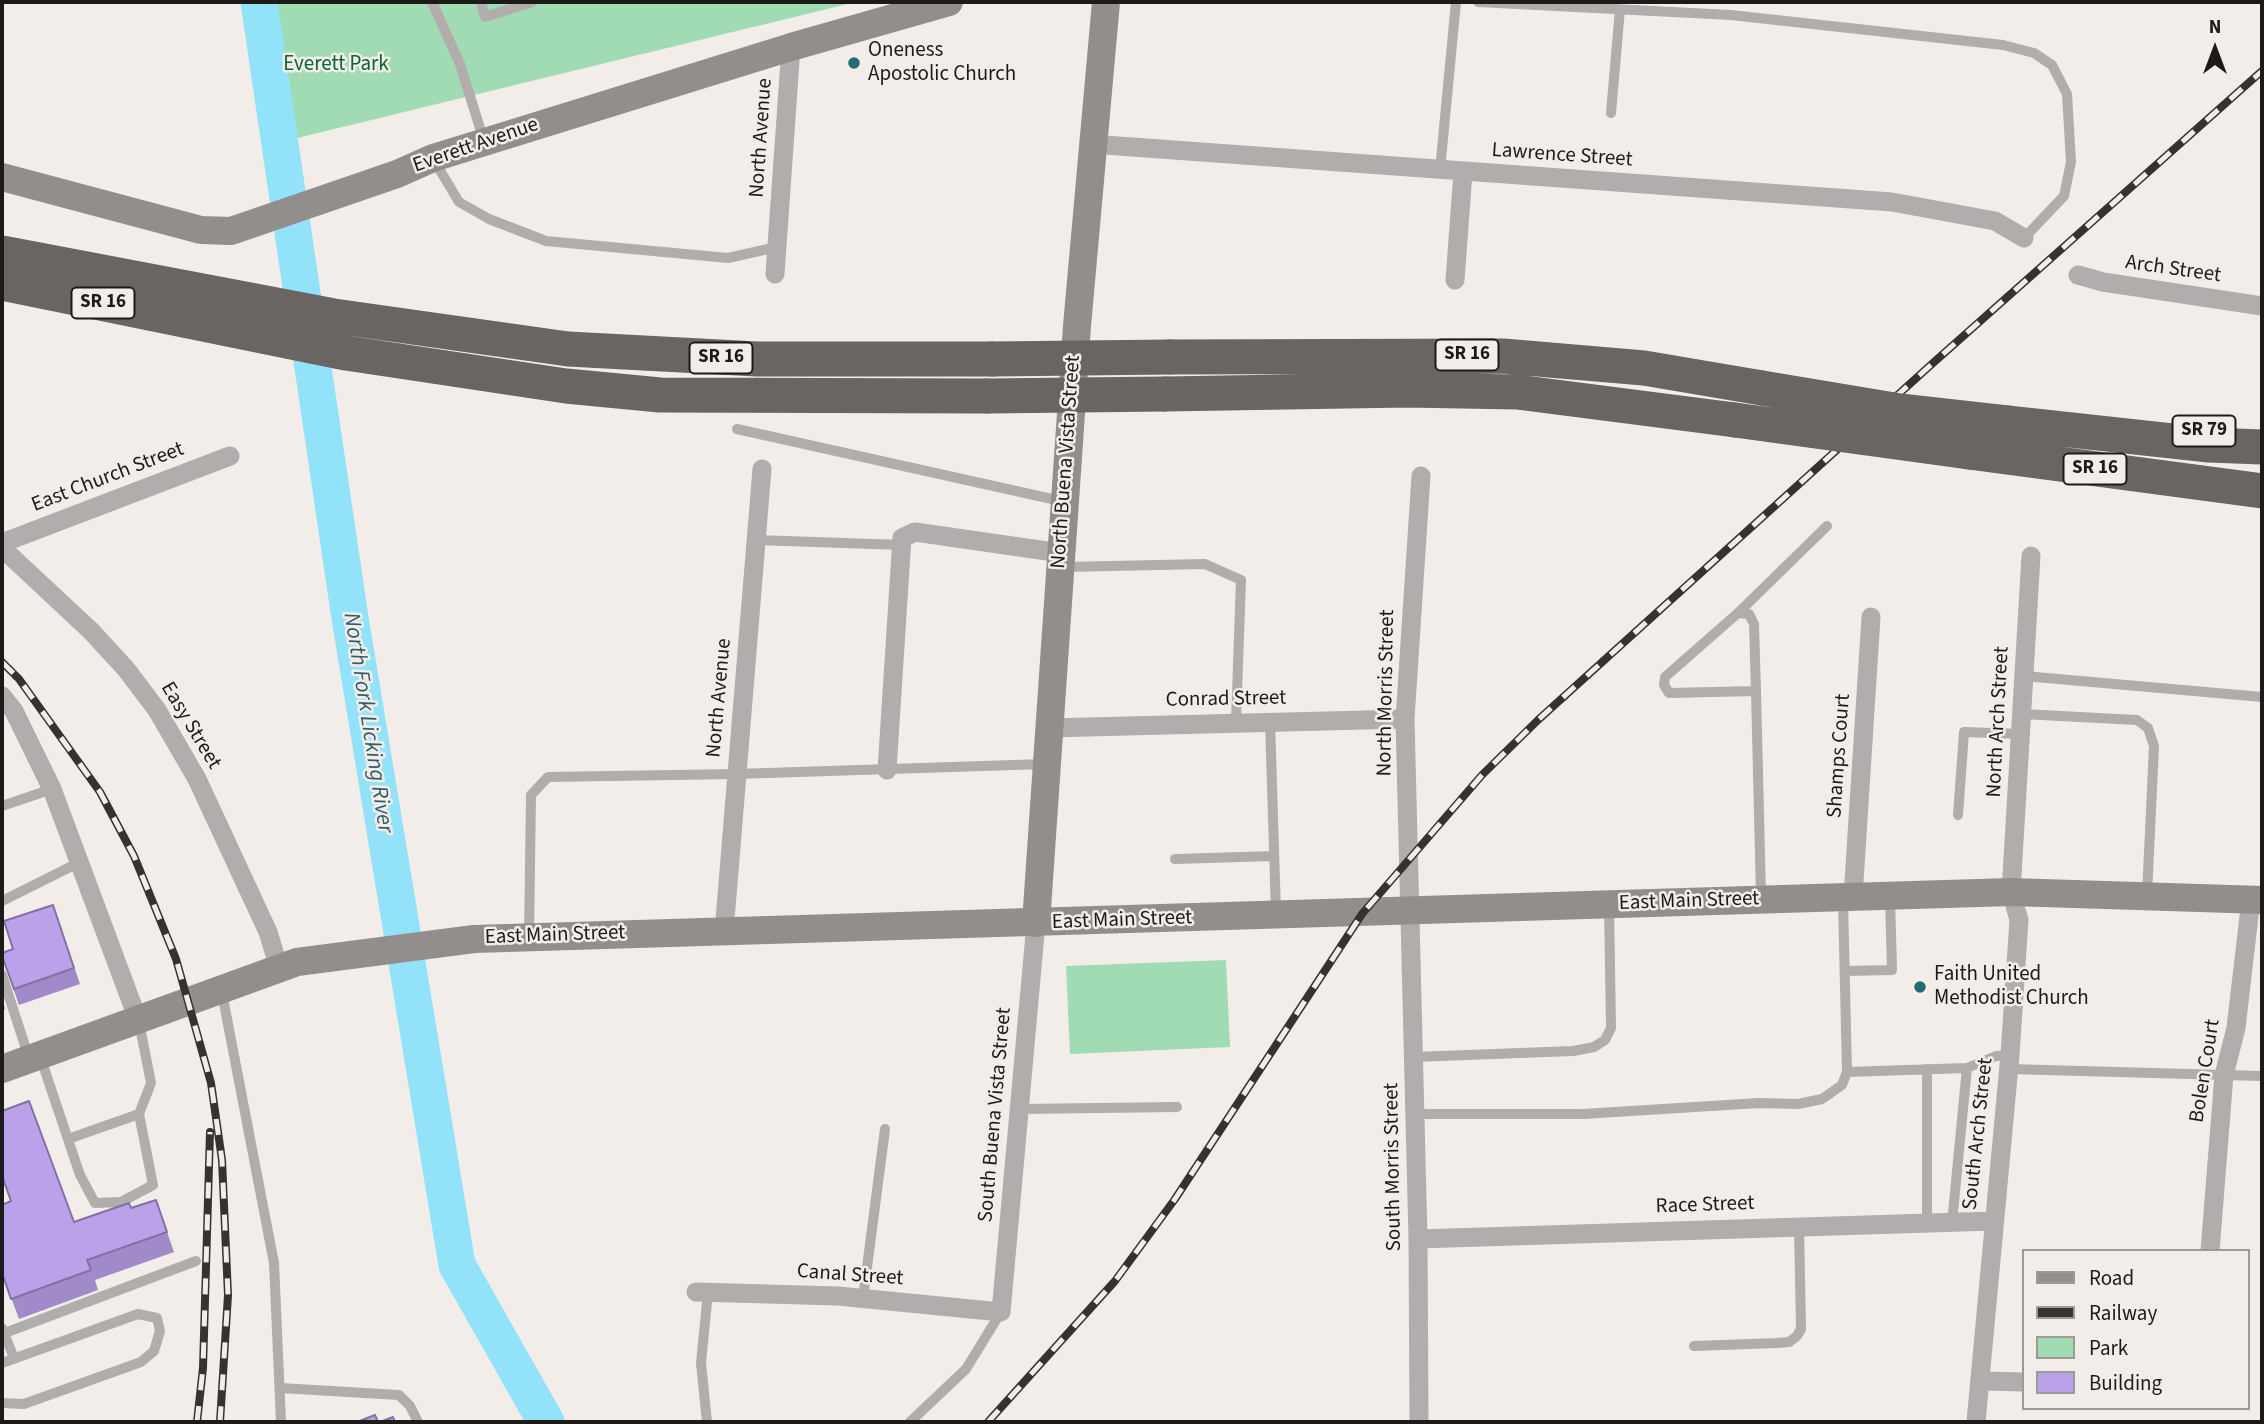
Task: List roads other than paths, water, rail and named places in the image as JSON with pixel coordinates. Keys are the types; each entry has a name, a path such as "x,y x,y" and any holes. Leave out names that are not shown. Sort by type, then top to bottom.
{"highway":[{"name":"SR 16","path":"2,263 193,288 334,316 568,349 656,356 992,359 1503,356 1644,368 1900,411 2146,439 2262,447"},
{"name":"SR 16","path":"2,263 205,322 346,354 466,372 660,395 987,396 1407,390 1517,392 2221,484 2262,480"},
{"name":"SR 79","path":"2146,439 2262,422"},
{"path":"2221,484 2262,491"}],"main road":[{"name":"Everett Avenue","path":"2,177 201,230 231,231 397,174 433,158 791,47 949,2"},
{"name":"North Buena Vista Street","path":"1035,923 1044,764 1066,502 1091,144 1105,2"},
{"name":"East Main Street","path":"2,1069 288,965 474,939 1362,914 2011,892 2257,900"}],"street":[{"name":"North Avenue","path":"775,274 791,47"},
{"name":"Lawrence Street","path":"1091,144 1892,202 1995,221 2024,238"},
{"path":"1455,280 1464,172"},
{"name":"Arch Street","path":"2078,275 2103,282 2262,306"},
{"name":"East Church Street","path":"2,545 230,456"},
{"name":"North Avenue","path":"724,932 762,469"},
{"name":"North Morris Street","path":"1410,911 1405,719 1420,476"},
{"path":"887,770 902,538 915,531 1061,560"},
{"name":"Easy Street","path":"2,545 91,631 126,669 157,710 202,791 268,932 288,965"},
{"name":"North Arch Street","path":"2011,892 2031,555"},
{"name":"Shamps Court","path":"1848,897 1871,617"},
{"path":"2,696 14,711 52,789 138,1020"},
{"name":"Conrad Street","path":"1048,728 1236,721 1405,719"},
{"name":"South Arch Street","path":"1976,1422 1983,1381 1993,1221 2010,1062 2019,920 2011,892"},
{"name":"Bolen Court","path":"2210,1249 2224,1075 2236,1028 2257,900"},
{"name":"South Morris Street","path":"1410,911 1416,1114 1419,1422"},
{"name":"South Buena Vista Street","path":"1001,1312 1035,923"},
{"name":"Race Street","path":"1418,1239 1993,1221"},
{"name":"Canal Street","path":"702,1292 863,1298 1001,1312"},
{"path":"1983,1381 2022,1382"}],"lane":[{"path":"432,2 460,64 484,142"},
{"path":"481,2 485,17 532,2"},
{"path":"1440,170 1456,2"},
{"path":"1478,2 1731,15 1989,44 2024,49 2043,57 2059,74 2067,94 2071,162 2064,196 2024,238"},
{"path":"1611,113 1620,9"},
{"path":"433,158 459,202 489,219 546,241 727,258 777,247"},
{"path":"737,429 1066,502"},
{"path":"1756,691 1669,693 1664,685 1665,677 1738,613 1827,526"},
{"path":"756,540 902,545"},
{"path":"1061,560 1205,565 1241,580 1236,721"},
{"path":"1738,613 1749,614 1754,624 1762,900"},
{"path":"2024,676 2262,697"},
{"path":"2022,714 2137,720 2147,728 2154,746 2147,896"},
{"path":"1270,721 1276,916"},
{"path":"1958,815 1964,732 2021,734"},
{"path":"529,937 531,795 548,777 1044,764"},
{"path":"2,806 52,789"},
{"path":"1175,859 1274,856"},
{"path":"2,901 80,862"},
{"path":"1845,971 1892,970 1890,895"},
{"path":"1416,1114 1583,1114 1759,1103 1798,1104 1822,1100 1842,1085 1847,1072 1845,971 1848,897"},
{"path":"1414,1057 1573,1051 1594,1047 1605,1040 1611,1028 1609,904"},
{"path":"2,975 80,1175 95,1203 121,1202 153,1185 139,1114 151,1083 138,1020"},
{"path":"221,989 274,1263 281,1422"},
{"path":"1847,1072 1967,1068 1996,1056 2010,1062 2262,1076"},
{"path":"1952,1223 1967,1068"},
{"path":"1927,1069 1927,1224"},
{"path":"1020,1110 1177,1107"},
{"path":"68,1139 139,1114"},
{"path":"863,1298 885,1129"},
{"path":"1694,1346 1789,1342 1797,1336 1801,1329 1799,1227"},
{"path":"14,1358 2,1331 197,1261"},
{"path":"702,1292 701,1363 707,1422"},
{"path":"910,1422 966,1370 1001,1312"},
{"path":"2,1363 138,1314 157,1318 160,1331 154,1351 141,1362 24,1404 2,1403"},
{"path":"280,1388 399,1395 410,1406 418,1422"}],"waterway":[{"name":"North Fork Licking River","path":"259,2 350,618 457,1265 546,1422"}],"railway":[{"path":"988,1422 1115,1281 1175,1199 1362,914 1482,775 1538,720 1933,363 2262,71"},
{"path":"2,662 19,679 100,792 134,856 176,959 211,1083 222,1160 228,1295 220,1422"},
{"path":"197,1422 203,1368 210,1132"}],"place":[{"name":"Oneness Apostolic Church","path":"854,63"},
{"name":"Faith United Methodist Church","path":"1920,987"}],"park label":[{"name":"Everett Park","path":"336,65"}]}
